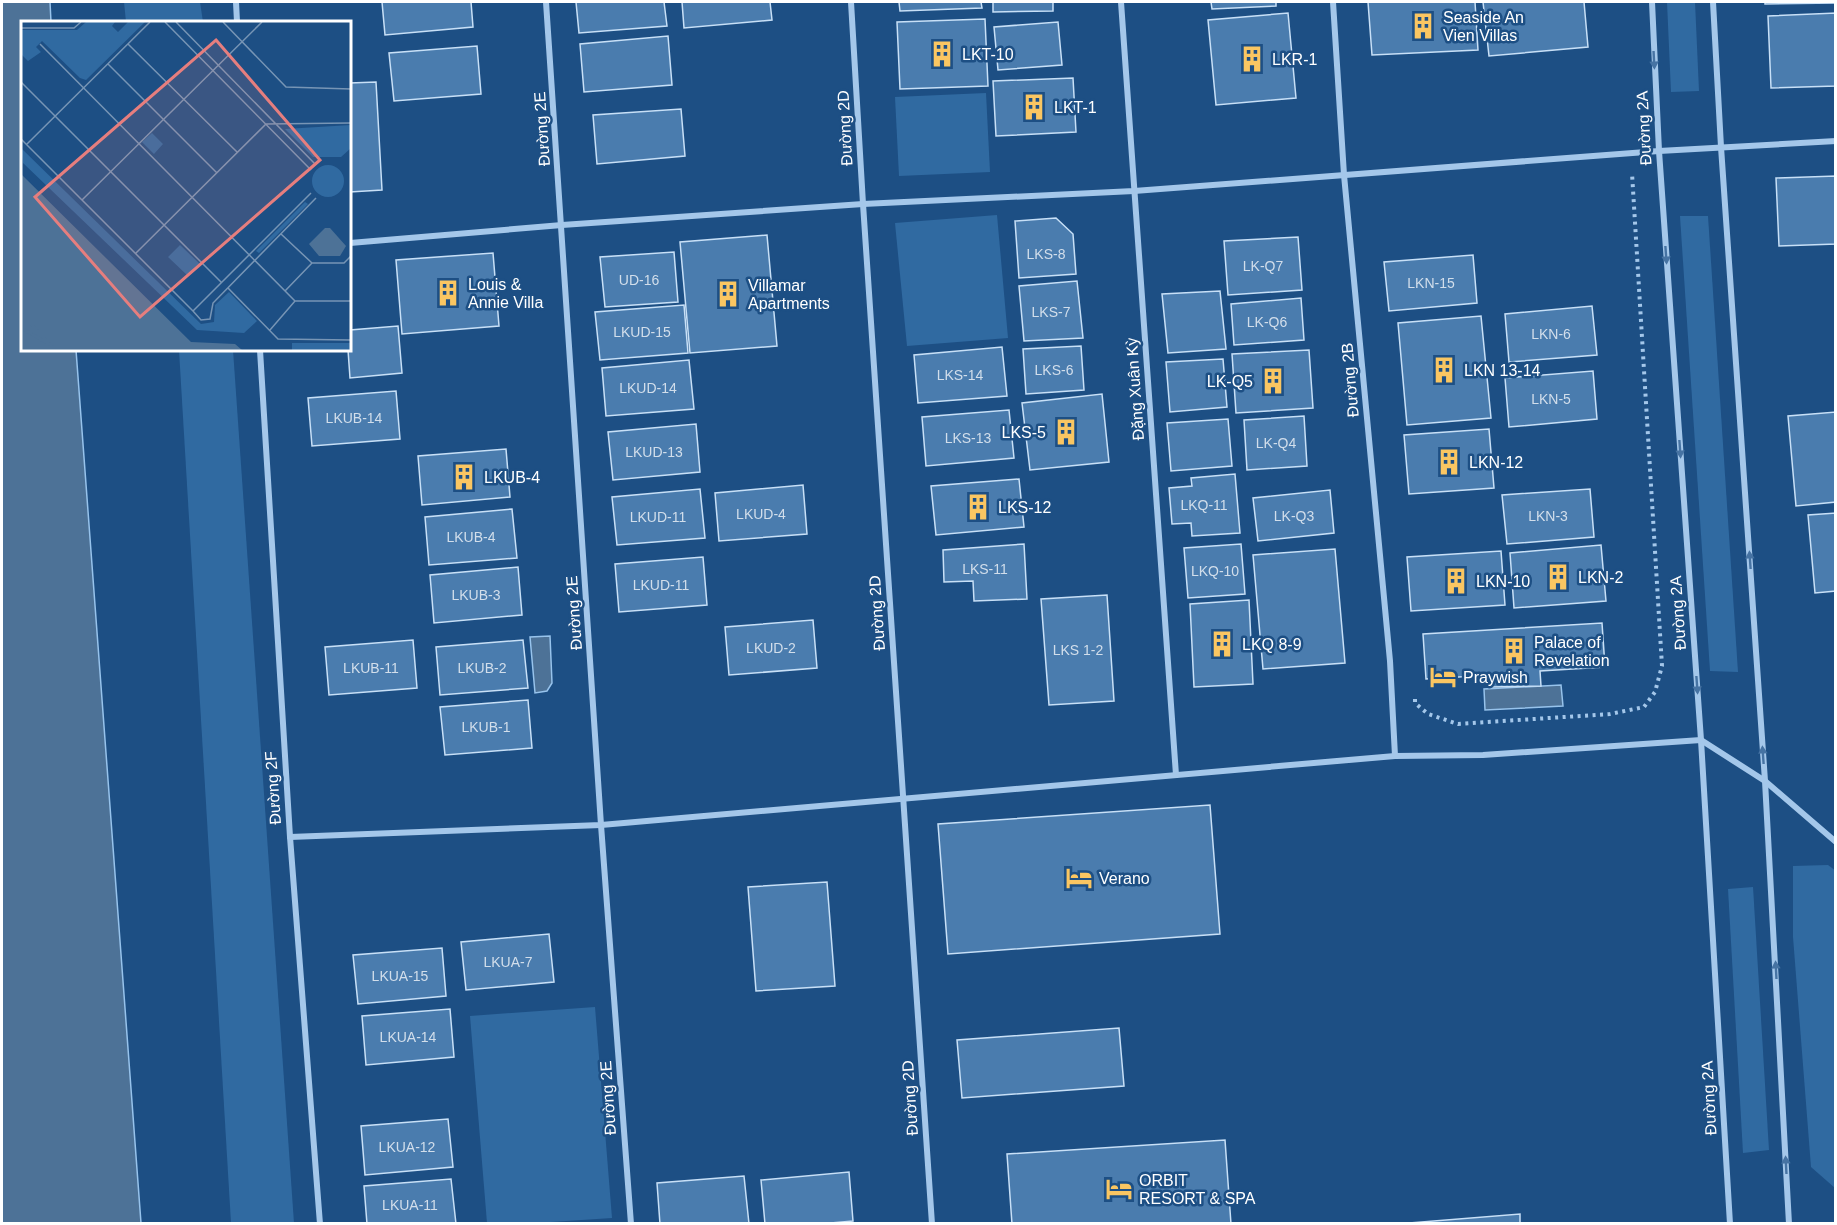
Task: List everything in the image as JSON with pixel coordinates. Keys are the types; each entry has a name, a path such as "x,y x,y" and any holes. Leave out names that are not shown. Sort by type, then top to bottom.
{"street":[{"path":"236,2 237,21"},
{"name":"Đường 2E","path":"546,2 631,1224"},
{"name":"Đường 2D","path":"851,2 932,1224"},
{"name":"Đặng Xuân Kỳ","path":"1121,2 1176,775"},
{"name":"Đường 2B","path":"1333,2 1344,175 1390,660 1395,756"},
{"name":"Đường 2A","path":"1652,2 1659,151 1701,740 1730,1224"},
{"path":"1713,2 1765,781 1789,1224"},
{"path":"351,243 562,225 863,204 1134,191 1659,151 1836,141"},
{"name":"Đường 2F","path":"260,351 290,837 320,1224"},
{"path":"290,837 602,825 1395,756 1483,755 1701,740 1765,781 1836,842"}],"path":[{"path":"1413,693 1415,703 1428,714 1458,724 1610,714 1644,707 1655,692 1662,666 1631,154"}],"shaded area":[{"path":"2,2 50,2 51,21 21,21 21,351 76,351 141,1223 2,1223"},
{"path":"124,2 200,2 203,21 126,21"},
{"path":"1667,2 1695,2 1699,91 1671,92"},
{"path":"986,93 990,172 899,176 895,97"},
{"path":"997,215 1008,338 907,346 895,223"},
{"path":"1680,216 1708,216 1738,672 1710,671"},
{"path":"179,351 233,351 294,1223 231,1223"},
{"path":"550,636 552,683 547,691 535,693 530,637"},
{"path":"1561,685 1563,706 1485,710 1484,689"},
{"path":"1828,865 1836,871 1835,1188 1811,1167 1793,937 1793,866"},
{"path":"1753,887 1769,1150 1743,1153 1728,889"},
{"path":"595,1007 612,1218 536,1223 487,1223 470,1016"}],"building":[{"path":"382,2 471,2 473,27 385,35"},
{"path":"576,2 664,2 667,26 579,33"},
{"path":"682,2 770,2 772,20 684,28"},
{"path":"899,2 981,2 982,8 900,11"},
{"path":"993,2 1053,2 1053,11 993,12"},
{"path":"1211,2 1276,2 1276,6 1212,9"},
{"name":"Seaside An Vien Villas","path":"1368,2 1475,2 1478,50 1372,55"},
{"path":"1483,2 1584,2 1588,47 1489,56"},
{"path":"1765,2 1836,2 1836,3 1765,4"},
{"name":"LKR-1","path":"1288,13 1296,98 1216,105 1208,20"},
{"path":"1836,13 1836,86 1771,88 1768,16"},
{"name":"LKT-10","path":"985,19 988,86 900,89 897,22"},
{"path":"1058,22 1062,65 998,70 994,27"},
{"path":"668,36 672,85 584,92 580,44"},
{"path":"477,46 481,94 394,101 389,53"},
{"name":"LKT-1","path":"1073,78 1076,132 996,136 993,81"},
{"path":"376,82 382,190 351,192 351,83"},
{"path":"681,109 685,156 597,164 593,115"},
{"path":"1836,176 1836,244 1779,246 1776,178"},
{"name":"LKS-8","path":"1056,218 1073,234 1076,274 1019,278 1015,221"},
{"name":"Villamar Apartments","path":"767,235 777,346 690,353 680,242"},
{"name":"LK-Q7","path":"1298,237 1302,290 1228,295 1224,241"},
{"name":"UD-16","path":"674,252 678,302 605,307 600,257"},
{"name":"Louis & Annie Villa","path":"493,253 499,326 402,334 396,260"},
{"name":"LKN-15","path":"1473,255 1477,303 1389,311 1384,262"},
{"name":"LKS-7","path":"1077,281 1083,338 1024,341 1019,286"},
{"path":"1220,291 1226,349 1168,353 1162,294"},
{"name":"LK-Q6","path":"1301,298 1304,340 1234,345 1231,304"},
{"name":"LKUD-15","path":"684,305 688,353 600,360 595,312"},
{"name":"LKN-6","path":"1592,306 1597,355 1509,362 1505,314"},
{"name":"LKN 13-14","path":"1481,316 1491,418 1407,425 1398,323"},
{"path":"398,326 402,373 350,378 348,351 351,351 351,330"},
{"name":"LKS-6","path":"1081,346 1084,390 1026,394 1023,349"},
{"name":"LKS-14","path":"1002,347 1007,396 918,403 914,355"},
{"name":"LK-Q5","path":"1309,350 1313,408 1236,413 1232,354"},
{"path":"1223,359 1227,407 1170,412 1166,362"},
{"name":"LKUD-14","path":"689,360 694,409 606,416 602,368"},
{"name":"LKN-5","path":"1593,371 1597,419 1509,427 1505,378"},
{"name":"LKUB-14","path":"396,391 400,439 312,446 308,398"},
{"name":"LKS-5","path":"1102,394 1109,462 1030,470 1022,403"},
{"name":"LKS-13","path":"1009,410 1014,458 926,466 922,417"},
{"path":"1836,412 1836,502 1796,506 1788,416"},
{"name":"LK-Q4","path":"1304,416 1307,466 1247,470 1244,420"},
{"path":"1228,419 1232,466 1171,471 1167,423"},
{"name":"LKUD-13","path":"696,424 700,472 613,480 608,432"},
{"name":"LKN-12","path":"1489,429 1494,488 1409,494 1404,435"},
{"name":"LKUB-4","path":"506,449 510,497 422,505 418,456"},
{"name":"LKQ-11","path":"1235,474 1240,533 1192,536 1191,523 1172,524 1169,488 1192,486 1191,478"},
{"name":"LKS-12","path":"1019,479 1024,527 936,535 931,486"},
{"name":"LKUD-4","path":"803,485 807,534 719,541 715,493"},
{"path":"700,489 705,538 617,545 612,497"},
{"name":"LKN-3","path":"1590,489 1594,537 1507,544 1502,495"},
{"name":"LK-Q3","path":"1330,490 1334,533 1258,541 1253,498"},
{"name":"LKUB-4","path":"512,509 517,558 429,565 425,517"},
{"path":"1836,513 1836,591 1815,593 1808,515"},
{"name":"LKS-11","path":"1024,544 1027,599 974,601 973,581 944,582 943,550"},
{"name":"LKQ-10","path":"1241,544 1245,594 1188,598 1184,548"},
{"name":"LKN-2","path":"1601,545 1606,601 1514,608 1510,553"},
{"path":"1335,549 1345,663 1263,669 1253,555"},
{"name":"LKN-10","path":"1501,551 1505,605 1411,611 1407,557"},
{"path":"703,557 707,605 619,612 615,564"},
{"name":"LKUB-3","path":"518,567 522,615 434,623 430,575"},
{"path":"1107,595 1114,701 1049,705 1041,599"},
{"name":"LKQ 8-9","path":"1249,600 1253,684 1194,687 1190,604"},
{"name":"LKUD-2","path":"813,620 817,668 729,675 725,627"},
{"name":"Palace of Revelation","path":"1602,623 1605,667 1540,671 1541,686 1491,687 1491,675 1426,679 1423,634"},
{"name":"LKUB-11","path":"413,640 417,688 329,695 325,647"},
{"path":"523,640 528,688 440,695 436,647"},
{"path":"528,700 532,748 445,755 440,707"},
{"name":"Verano","path":"1210,805 1220,934 948,954 938,824"},
{"path":"827,882 835,986 756,991 748,887"},
{"name":"LKUA-7","path":"549,934 554,982 466,990 461,942"},
{"name":"LKUA-15","path":"442,948 446,996 358,1004 353,955"},
{"name":"LKUA-14","path":"450,1009 454,1057 366,1065 362,1016"},
{"path":"1119,1028 1124,1086 962,1098 957,1040"},
{"name":"LKUA-12","path":"448,1119 453,1167 365,1175 361,1126"},
{"name":"ORBIT RESORT & SPA","path":"1225,1140 1231,1224 1012,1224 1007,1154"},
{"path":"849,1172 853,1221 819,1224 765,1224 761,1180"},
{"path":"744,1176 749,1224 660,1224 657,1183"},
{"name":"LKUA-11","path":"451,1179 456,1224 367,1224 364,1186"},
{"path":"1520,1214 1520,1224 1409,1223"}],"place":[{"name":"Seaside An Vien Villas","path":"1423,26"},
{"name":"LKT-10","path":"942,54"},
{"name":"LKR-1","path":"1252,59"},
{"name":"LKT-1","path":"1034,107"},
{"name":"Louis & Annie Villa","path":"448,293"},
{"name":"Villamar Apartments","path":"728,294"},
{"name":"LKN 13-14","path":"1444,370"},
{"name":"LK-Q5","path":"1273,381"},
{"name":"LKS-5","path":"1066,432"},
{"name":"LKN-12","path":"1449,462"},
{"name":"LKUB-4","path":"464,477"},
{"name":"LKS-12","path":"978,507"},
{"name":"LKN-2","path":"1558,577"},
{"name":"LKN-10","path":"1456,581"},
{"name":"LKQ 8-9","path":"1222,644"},
{"name":"Palace of Revelation","path":"1514,651"},
{"name":"Praywish","path":"1443,677"},
{"name":"Verano","path":"1079,878"},
{"name":"ORBIT RESORT & SPA","path":"1119,1189"}]}
